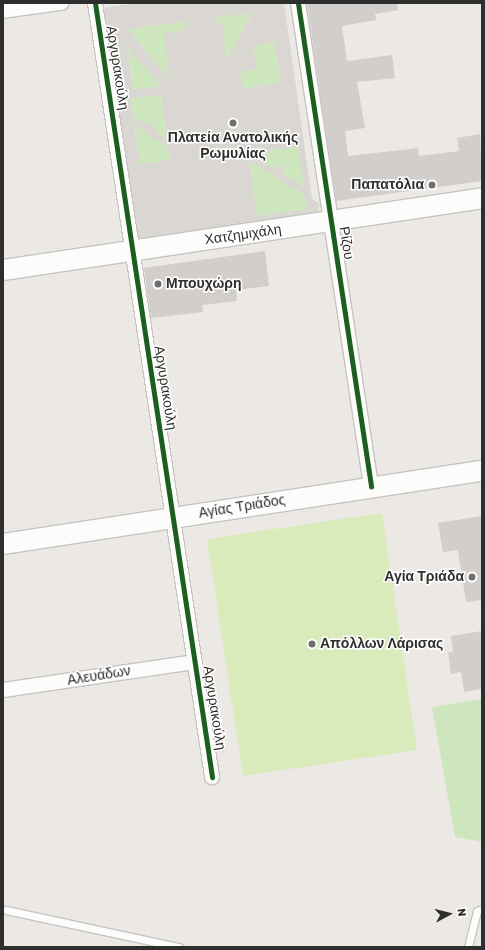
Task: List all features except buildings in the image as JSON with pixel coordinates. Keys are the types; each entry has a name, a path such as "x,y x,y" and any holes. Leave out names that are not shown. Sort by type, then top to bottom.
{"street":[{"path":"3,11 61,3"},
{"name":"Αργυρακούλη","path":"95,3 212,777"},
{"name":"Ρίζου","path":"298,3 371,487"},
{"name":"Χατζημιχάλη","path":"3,270 331,222 482,198"},
{"name":"Αγίας Τριάδος","path":"3,544 482,471"},
{"name":"Αλευάδων","path":"3,690 194,662"}],"lane":[{"path":"468,947 477,911 482,909"},
{"path":"6,910 176,947"}],"green space":[{"path":"252,12 228,59 224,54 223,23 217,23 216,17"},
{"path":"186,21 186,30 170,79 127,29"},
{"path":"274,42 281,82 242,89 240,72 257,69 253,46"},
{"path":"128,48 162,86 133,90"},
{"path":"161,95 167,140 133,117 131,98"},
{"path":"134,124 168,147 170,160 140,165"},
{"path":"298,146 305,187 250,154"},
{"path":"249,160 306,196 308,209 257,216"},
{"name":"Απόλλων Λάρισας","path":"382,513 417,750 243,776 207,539"},
{"path":"482,699 482,842 455,837 432,707"}],"shaded area":[{"name":"Πλατεία Ανατολικής Ρωμυλίας","path":"136,3 284,3 312,199 320,204 316,217 138,242 104,8","holes":["252,13 228,58 225,54 223,23 217,23 216,17","186,21 186,30 164,33 169,78 127,29","274,42 281,82 243,89 240,72 257,69 253,46","128,49 162,86 133,90","161,95 167,140 156,132 153,123 143,123 133,117 131,98","134,125 168,147 170,160 140,164","298,146 304,187 282,173 283,165 273,168 250,154","249,160 305,196 307,209 257,216"]}],"cycle path":[{"path":"95,3 212,777"},
{"path":"298,3 371,487"}],"place":[{"name":"Πλατεία Ανατολικής Ρωμυλίας","path":"233,123"},
{"name":"Παπατόλια","path":"432,185"},
{"name":"Μπουχώρη","path":"158,284"},
{"name":"Αγία Τριάδα","path":"472,577"},
{"name":"Απόλλων Λάρισας","path":"312,644"}]}
